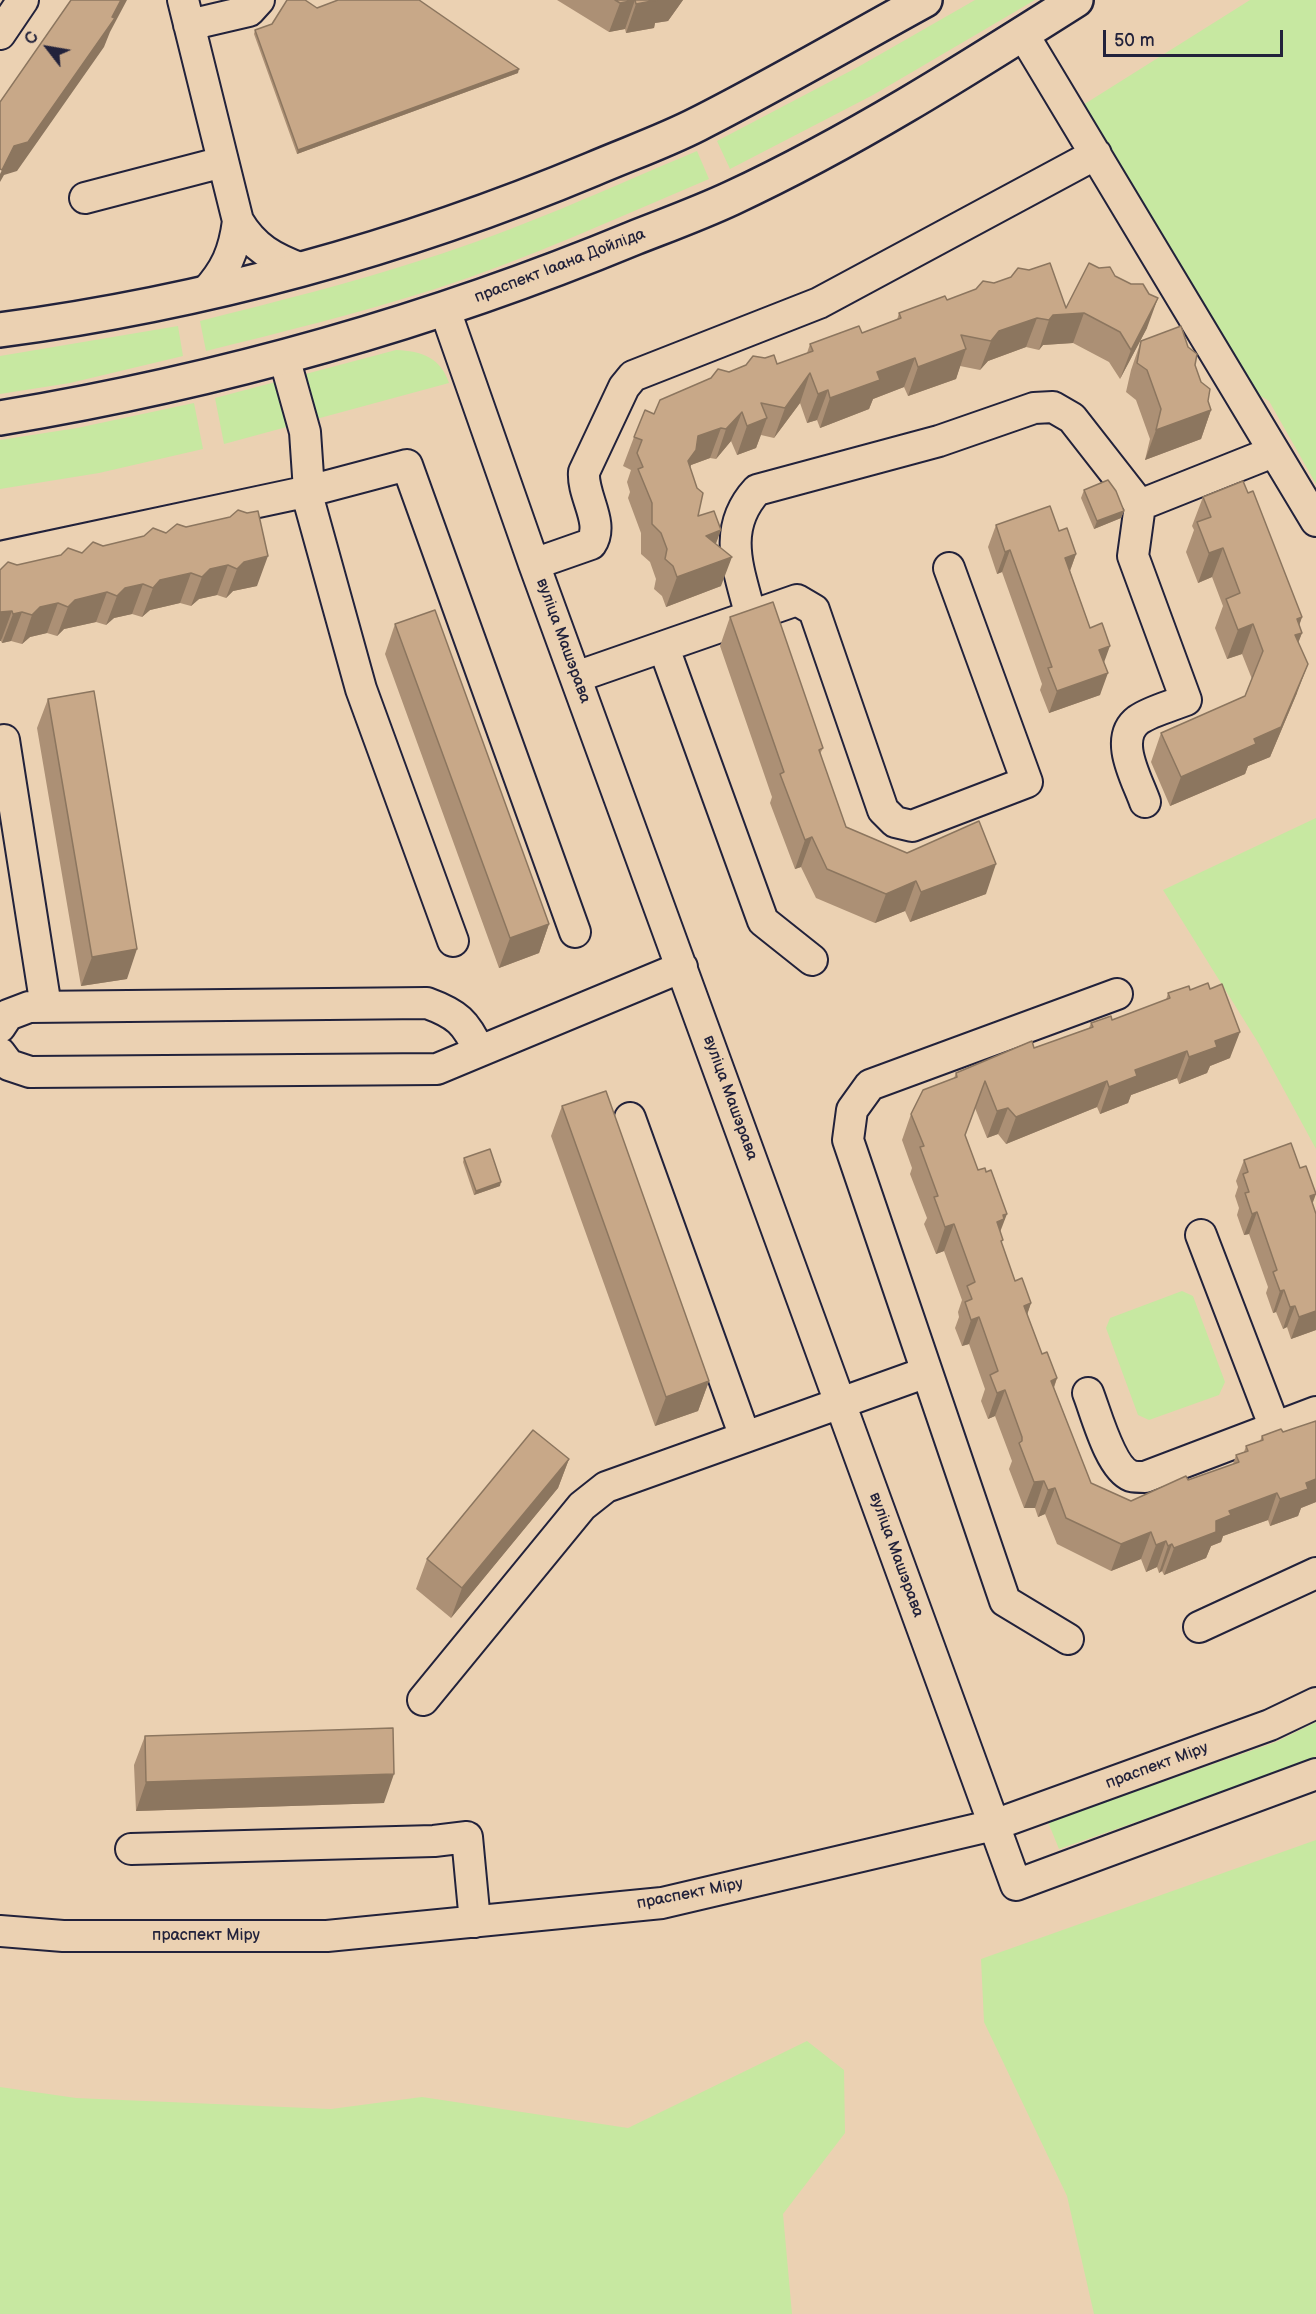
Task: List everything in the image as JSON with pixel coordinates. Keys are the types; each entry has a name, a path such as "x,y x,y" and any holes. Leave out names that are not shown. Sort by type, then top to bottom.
{"main road":[{"path":"0,330 58,322 205,293 302,269 418,235 495,207 697,125 925,0"},
{"name":"праспект Іаана Дойліда","path":"0,418 74,406 284,357 445,310 580,260 732,198 886,118 1076,0"}],"street":[{"path":"0,34 23,0"},
{"path":"259,0 249,11 186,13 238,221 248,238 261,251 302,269"},
{"path":"1023,34 1316,521"},
{"path":"534,564 591,544 597,536 583,486 584,472 624,387 633,376 819,303 1096,154"},
{"path":"85,198 223,162"},
{"path":"205,293 220,277 230,260 238,221"},
{"name":"вуліца Машэрава","path":"445,310 534,564 1016,1885 1316,1774"},
{"path":"284,357 305,432 310,506 362,689 453,941"},
{"path":"751,617 734,548 734,534 749,498 757,490 939,441 1034,408 1053,407 1072,418 1140,505 1133,556 1186,700 1138,720 1127,734 1127,750 1145,802"},
{"path":"1140,505 1273,452"},
{"path":"0,557 309,491 407,465 575,932"},
{"path":"576,677 797,600 814,610 883,810 895,822 912,826 1027,782 949,568"},
{"path":"664,648 763,921 812,960"},
{"path":"4,740 46,1007"},
{"path":"0,1053 9,1065 30,1072 437,1069 682,967"},
{"path":"1068,1639 1005,1601 848,1140 852,1110 870,1085 1117,994"},
{"path":"0,1027 8,1015 18,1009 46,1007 427,1003 451,1012 470,1030 479,1051"},
{"path":"630,1118 745,1437"},
{"path":"1201,1235 1275,1428"},
{"path":"423,1700 582,1506 606,1487 927,1372"},
{"path":"1088,1393 1113,1456 1120,1469 1132,1476 1145,1477 1316,1412"},
{"path":"1199,1627 1316,1573"},
{"name":"праспект Міру","path":"0,1931 63,1936 327,1936 662,1903 994,1825 1270,1725 1316,1703"},
{"path":"131,1849 434,1841 467,1837 475,1922"}],"green space":[{"path":"975,0 1035,0 873,95 730,169 717,141 858,67"},
{"path":"1250,0 1316,0 1316,484 1269,401 1249,389 1083,105"},
{"path":"697,151 709,179 539,251 406,298 206,351 200,321 341,284 460,248"},
{"path":"178,326 183,356 70,383 0,394 0,356"},
{"path":"396,350 422,354 436,362 449,383 224,444 215,398"},
{"path":"194,403 203,449 99,473 0,489 0,440 77,428"},
{"path":"1316,818 1316,1149 1259,1044 1163,890"},
{"path":"1182,1291 1193,1296 1225,1382 1219,1395 1149,1420 1138,1415 1106,1328 1110,1318"},
{"path":"1316,1722 1316,1756 1288,1769 1059,1849 1048,1822 1276,1742"},
{"path":"1316,1840 1316,2314 1094,2314 1067,2196 984,2022 981,1959"},
{"path":"807,2041 844,2070 845,2133 783,2214 792,2314 0,2314 0,2087 76,2098 331,2109 422,2097 628,2128"}],"building":[{"path":"71,0 121,0 112,17 115,18 28,142 14,146 2,170 0,169 0,102"},
{"path":"287,0 305,0 317,8 338,0 419,0 519,69 298,150 255,30 272,24"},
{"path":"615,0 635,0 620,3"},
{"path":"635,0 657,0 636,4"},
{"path":"1050,263 1066,308 1089,263 1099,268 1110,267 1115,276 1131,284 1143,284 1149,294 1158,298 1131,350 1120,332 1084,313 1053,315 1049,320 1037,318 999,331 991,341 961,335 966,349 918,367 915,358 877,372 880,380 830,398 828,390 818,394 810,373 785,408 761,403 767,418 747,426 742,412 726,429 721,428 698,436 696,450 688,461 697,488 703,493 698,516 714,511 721,530 706,536 732,557 677,577 673,566 665,559 667,549 661,533 652,524 652,503 638,469 643,467 637,453 642,440 634,437 645,410 654,414 660,400 711,378 718,369 729,372 746,365 753,356 765,358 774,355 777,364 813,351 810,344 859,326 862,333 901,318 899,313 945,296 947,300 976,289 983,281 994,283 1011,277 1018,268 1029,270"},
{"path":"1181,326 1188,347 1197,354 1195,365 1201,382 1210,389 1208,401 1211,410 1156,430 1161,409 1147,370 1137,363 1141,341"},
{"path":"1108,480 1116,491 1124,511 1097,521 1084,490"},
{"path":"1243,481 1248,493 1253,491 1302,617 1297,619 1302,633 1295,635 1308,664 1281,727 1254,739 1256,744 1181,777 1161,733 1245,696 1263,651 1253,624 1238,630 1226,599 1240,593 1223,548 1209,553 1197,522 1211,517 1203,497"},
{"path":"1050,506 1059,531 1067,528 1076,554 1065,558 1090,628 1102,623 1110,646 1099,650 1108,673 1057,691 1048,668 1052,667 1010,550 1005,552 996,525"},
{"path":"238,510 247,513 258,511 268,556 244,562 237,569 228,565 210,569 202,577 191,573 160,580 153,588 143,584 125,588 117,596 107,592 75,600 68,607 58,603 40,607 32,615 22,612 13,614 12,611 0,612 0,570 8,562 17,565 61,555 68,548 82,553 93,542 103,546 144,536 153,528 166,533 177,524 186,527 230,517"},
{"path":"773,602 823,748 819,750 846,827 907,853 979,821 996,864 921,892 916,881 886,894 827,869 812,837 805,840 780,774 784,772 730,617"},
{"path":"435,610 549,924 510,938 395,624"},
{"path":"94,691 137,949 92,957 48,699"},
{"path":"1208,983 1210,989 1222,984 1240,1032 1215,1041 1217,1047 1189,1057 1187,1051 1135,1070 1137,1076 1109,1087 1107,1081 1016,1117 1008,1108 997,1111 985,1081 965,1135 978,1170 985,1168 986,1172 991,1170 1007,1214 1003,1215 1004,1219 997,1222 1003,1240 1001,1241 1015,1281 1022,1278 1031,1303 1024,1306 1042,1354 1047,1352 1057,1378 1051,1381 1091,1483 1131,1501 1186,1476 1188,1480 1239,1462 1236,1455 1248,1451 1246,1446 1263,1440 1262,1436 1316,1421 1316,1479 1306,1483 1308,1489 1280,1499 1277,1493 1229,1511 1231,1515 1216,1521 1216,1532 1174,1548 1172,1544 1168,1546 1166,1541 1156,1545 1151,1532 1121,1544 1066,1518 1055,1488 1048,1490 1044,1481 1034,1482 1019,1443 1022,1437 1005,1390 997,1393 990,1375 998,1371 979,1317 971,1320 965,1302 972,1299 967,1286 975,1282 954,1224 945,1227 934,1197 938,1196 920,1147 924,1146 911,1114 923,1090 957,1077 956,1073 1032,1041 1034,1048 1093,1027 1091,1023 1111,1016 1112,1020 1170,998 1168,993 1189,986 1190,990"},
{"path":"606,1091 709,1381 666,1397 562,1106"},
{"path":"1291,1143 1300,1168 1306,1166 1316,1194 1310,1196 1316,1214 1316,1311 1299,1317 1295,1306 1290,1307 1284,1290 1280,1291 1273,1272 1277,1270 1257,1212 1252,1214 1245,1193 1249,1192 1243,1174 1248,1172 1244,1160"},
{"path":"490,1149 501,1182 476,1191 464,1158"},
{"path":"533,1430 569,1459 462,1588 427,1559"},
{"path":"393,1728 394,1774 146,1782 145,1736"}]}
